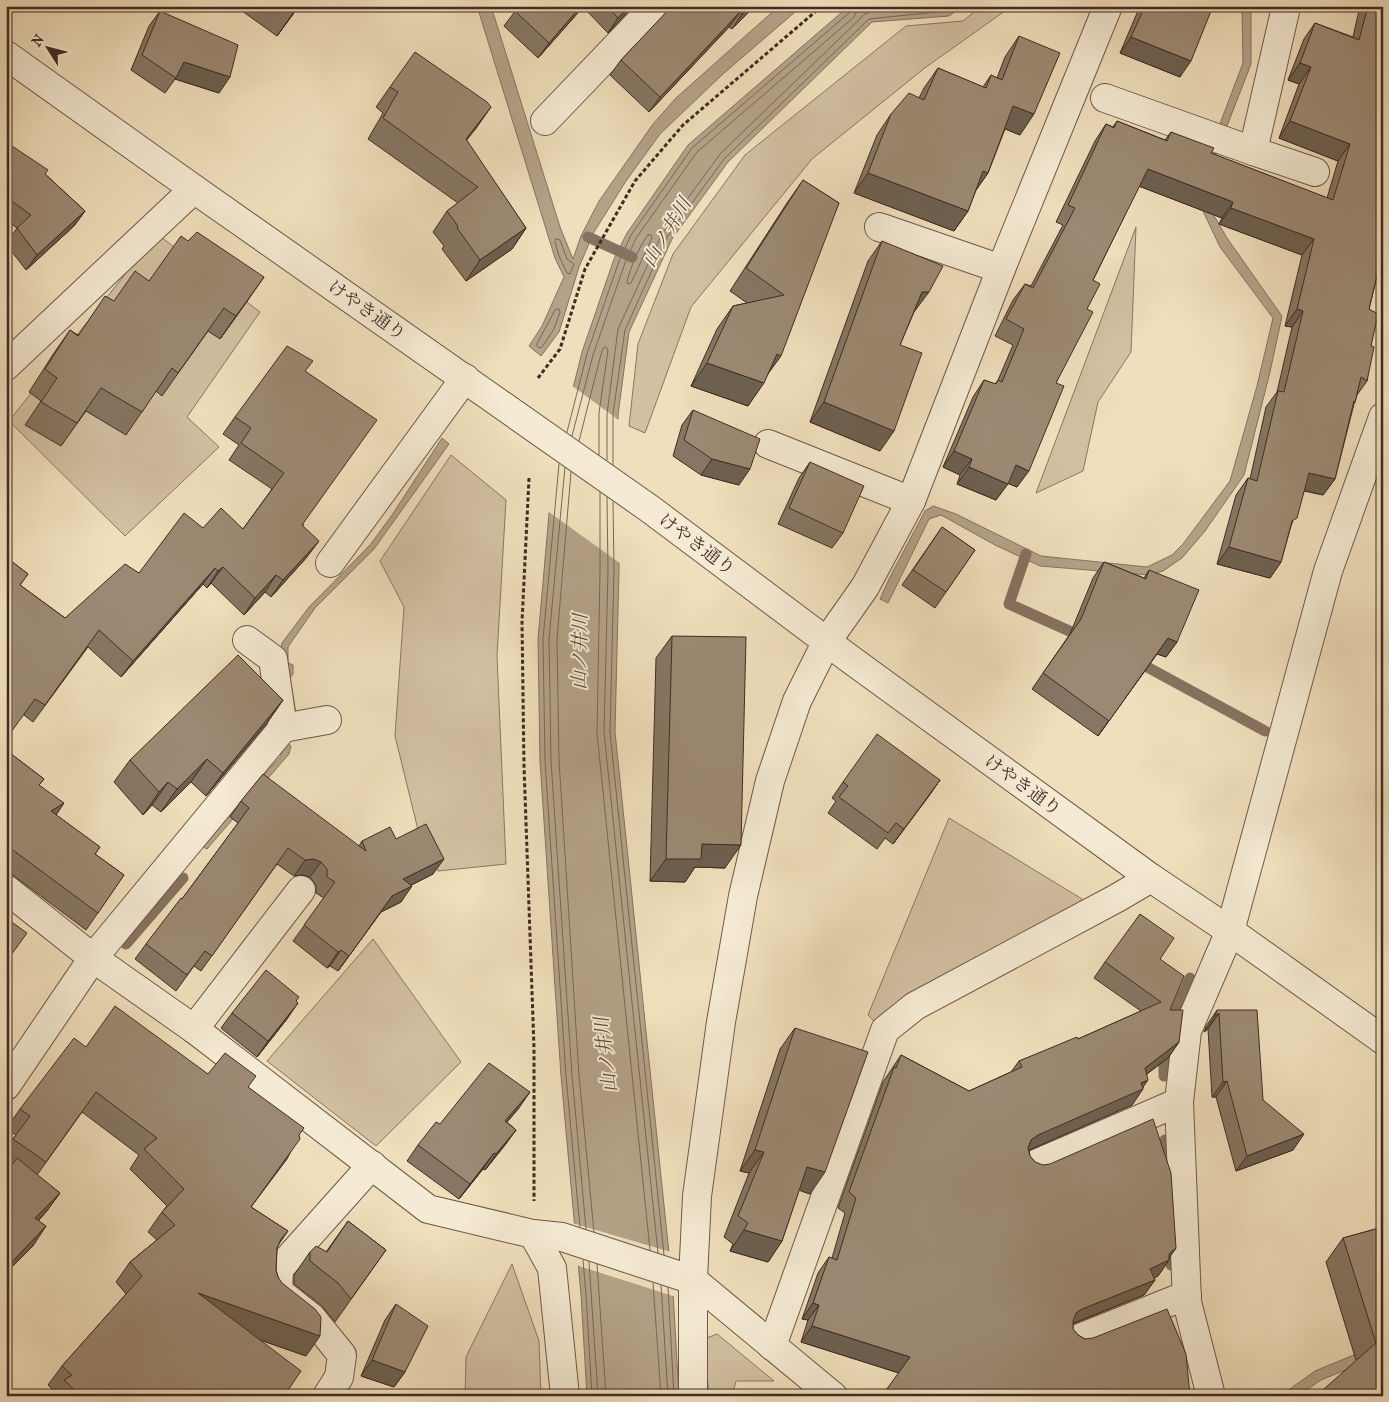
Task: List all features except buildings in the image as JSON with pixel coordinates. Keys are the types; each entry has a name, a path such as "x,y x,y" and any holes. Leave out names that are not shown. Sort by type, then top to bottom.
{"street":[{"path":"545,121 654,6"},
{"path":"693,1396 693,1280 697,1196 721,1022 743,896 770,781 797,701 827,641 865,588 911,501 1108,6"},
{"path":"1230,143 1285,7"},
{"name":"けやき通り","path":"6,55 194,190 650,509 1150,878 1230,931 1383,1040"},
{"path":"1105,98 1316,172"},
{"path":"6,366 194,190"},
{"path":"879,227 1002,269"},
{"path":"330,563 465,378"},
{"path":"1211,1396 1187,1302 1179,1102 1187,1031 1230,931 1328,570 1383,417"},
{"path":"768,444 911,501"},
{"path":"247,640 272,659 282,728"},
{"path":"6,1086 93,958 282,728 328,720"},
{"path":"772,1346 885,1030 916,1006 1117,898 1150,878"},
{"path":"6,889 93,958 194,1029 428,1209 534,1234 562,1237 693,1280 833,1396"},
{"path":"194,1029 301,890"},
{"path":"1033,1164 1179,1102"},
{"path":"327,1396 339,1378 342,1355 312,1318 278,1291 279,1269 372,1165"},
{"path":"534,1234 552,1268 565,1396"},
{"path":"1077,1339 1187,1295"}],"path":[{"path":"538,378 560,349 585,269 635,181 683,126 822,6"},
{"path":"529,478 522,622 524,776 534,1048 534,1234"}],"shaded area":[{"path":"981,6 1012,6 926,67 812,159 691,307 645,433 629,426 638,344 673,254 745,155 906,26 963,21"},
{"path":"1136,227 1131,352 1098,402 1083,471 1036,493"},
{"path":"157,234 260,312 187,417 219,447 125,536 9,421"},
{"path":"451,455 506,500 497,656 506,864 438,871 421,842 395,736 404,607 380,561"},
{"path":"949,818 1087,902 877,1024 868,1015"},
{"path":"373,939 461,1062 376,1146 267,1061"},
{"path":"512,1264 539,1341 541,1396 465,1396 466,1357"},
{"path":"717,1334 774,1381 736,1381 732,1396 709,1396 704,1339"}],"water":[{"path":"477,6 491,6 560,227 573,259 581,236 599,201 653,124 676,98 779,6 802,6 723,74 660,134 626,181 594,232 579,267 559,332 541,356 529,346 542,326 564,277 555,258"},
{"name":"山ノ井川","path":"849,6 963,6 949,16 872,22 728,162 672,239 629,332 618,415 619,570 615,732 673,1292 679,1396 587,1396 581,1295 561,1076 540,761 538,639 553,469 582,352 614,259 627,233 688,145"},
{"path":"1242,6 1251,6 1251,64 1203,188 1206,202 1227,238 1282,316 1244,475 1205,531 1182,558 1163,571 1149,575 1040,566 995,545 941,515 929,519 888,603 880,599 925,511 933,506 956,514 1041,556 1147,567 1172,555 1183,544 1230,481 1257,386 1273,318 1220,247 1203,211 1197,193 1198,182 1243,63"},
{"path":"442,438 449,444 374,549 315,608 288,647 288,663 293,665 293,674 290,678 296,714 290,715 280,654 282,643 309,607 370,545 392,515"},
{"path":"286,742 291,746 289,754 207,849 201,846 281,756 282,747"},
{"path":"1356,1354 1370,1360 1321,1380 1298,1396 1280,1396 1315,1371"}],"pier":[{"path":"571,385 620,421 621,564 546,510 550,469"},
{"path":"572,1223 671,1252 676,1297 576,1265"}],"waterway":[{"name":"山ノ井川","path":"588,237 632,257"},
{"path":"1026,554 1009,604 1085,638"},
{"path":"1134,660 1265,731"},
{"path":"126,944 183,878"},
{"path":"1171,1022 1190,978"},
{"path":"1164,1047 1164,1076"},
{"path":"1165,1140 1167,1171"},
{"path":"1170,1242 1171,1265"}]}
